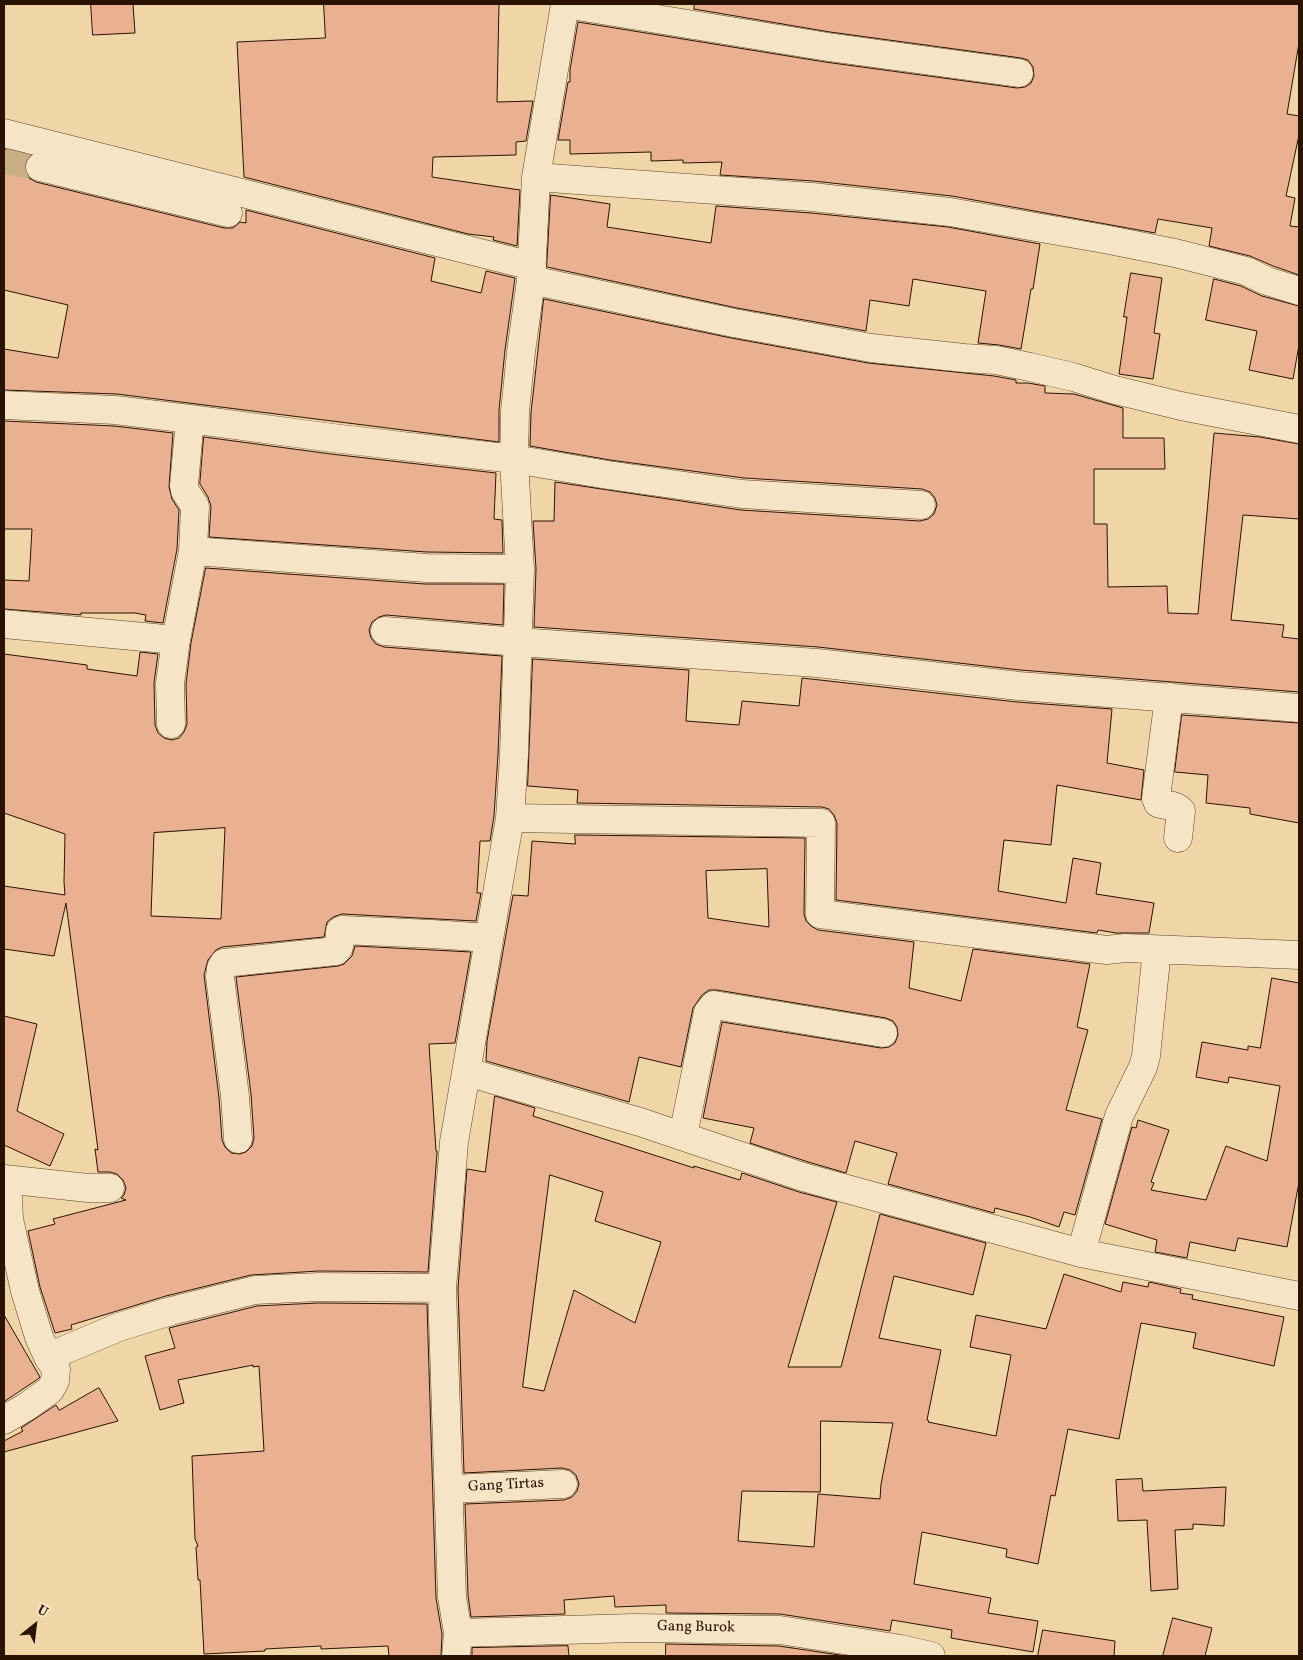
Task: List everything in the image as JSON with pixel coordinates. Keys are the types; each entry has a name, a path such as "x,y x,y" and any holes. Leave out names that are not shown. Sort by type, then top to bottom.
{"street":[{"path":"457,1645 452,1597 442,1288 454,1142 510,818 520,569 514,458 516,402 520,352 531,273 536,177 565,4 828,47 1019,73"},
{"path":"4,133 531,273 734,323 871,348 996,360 1073,377 1115,390 1181,406 1299,429"},
{"path":"40,167 228,213"},
{"path":"536,177 812,197 950,212 1175,253 1239,269 1267,281 1299,290"},
{"path":"4,405 115,410 190,418 332,438 514,458 608,475 742,494 920,506"},
{"path":"171,724 170,682 193,551 195,506 185,491 184,485 190,418"},
{"path":"193,551 426,568 520,569"},
{"path":"4,624 176,640"},
{"path":"385,631 817,663 1019,686 1299,708"},
{"path":"1169,698 1156,798 1161,805 1175,805 1181,810 1178,838"},
{"path":"510,818 821,824 820,914 1090,948 1299,955"},
{"path":"238,1139 235,1096 220,977 221,968 224,963 336,951 340,930 490,938"},
{"path":"1080,1253 1120,1116 1143,1067 1146,1056 1157,950"},
{"path":"683,1136 708,1012 714,1005 883,1033"},
{"path":"467,1072 683,1136 803,1177 1080,1253 1299,1296"},
{"path":"4,1420 50,1390 55,1381 56,1369 39,1337 25,1291 9,1218 5,1179 88,1188 110,1188"},
{"path":"48,1357 119,1327 171,1310 255,1290 319,1287 442,1288"},
{"name":"Gang Tirtas","path":"449,1489 564,1484"},
{"name":"Gang Burok","path":"457,1645 634,1628 780,1630 901,1649 931,1656"}],"building":[{"path":"91,4 133,4 135,33 93,35"},
{"path":"324,4 499,4 497,102 533,101 526,141 516,142 516,155 433,157 432,177 520,190 517,246 493,240 494,237 468,234 244,177 237,42 325,38"},
{"path":"695,4 1299,4 1299,43 1287,114 1299,116 1299,135 1286,196 1295,198 1290,226 1299,227 1299,275 1250,256 1209,246 1212,228 1158,219 1155,233 952,196 813,181 720,175 722,162 683,163 683,160 651,161 651,152 570,154 570,140 558,140 568,82 570,82 570,70 578,22 825,62 1017,88 1025,87 1031,83 1034,76 1033,67 1028,60 1021,58 830,32 694,9"},
{"path":"4,149 30,156 25,163 25,171 29,178 36,182 224,228 233,228 240,222 246,223 246,210 435,258 431,281 481,293 486,271 515,278 499,410 499,442 117,394 4,390 4,349 58,358 68,305 4,290"},
{"path":"551,195 610,204 607,227 711,243 716,206 811,213 948,227 1040,244 1021,349 978,343 986,291 913,279 909,306 870,300 866,331 737,308 547,267"},
{"path":"1131,273 1162,278 1154,333 1160,334 1153,379 1119,374 1127,317 1124,317"},
{"path":"1214,279 1241,286 1262,296 1299,306 1299,345 1293,379 1249,370 1257,331 1206,320"},
{"path":"544,299 731,338 868,363 1016,380 1016,383 1045,386 1045,393 1074,394 1123,408 1123,438 1164,438 1165,469 1094,469 1094,524 1107,524 1108,587 1167,586 1168,613 1198,614 1214,433 1260,437 1299,444 1299,519 1243,515 1231,620 1284,625 1282,637 1299,639 1299,692 1020,670 818,647 534,627 536,569 533,521 554,521 555,482 741,510 920,521 928,519 934,514 937,505 935,498 930,492 922,489 744,478 610,460 530,446 531,413"},
{"path":"4,421 114,426 173,433 169,487 172,499 179,510 177,549 163,623 145,621 146,615 135,613 81,613 81,615 4,609 4,580 29,581 32,529 4,529"},
{"path":"204,437 496,473 494,519 502,520 503,553 427,552 209,537 211,506 200,484"},
{"path":"206,568 425,584 504,584 503,625 386,615 372,622 369,630 371,638 376,644 384,647 502,656 494,816 490,841 480,841 477,893 481,893 476,921 342,914 333,917 327,922 324,937 222,947 216,950 208,960 204,975 219,1098 222,1140 225,1147 231,1153 240,1154 246,1152 252,1146 254,1138 251,1094 236,977 338,966 344,964 352,956 355,946 471,952 455,1043 429,1044 437,1153 428,1272 319,1271 251,1275 166,1296 71,1325 72,1329 55,1333 40,1287 28,1231 55,1224 53,1219 126,1200 121,1198 126,1188 123,1180 117,1174 98,1172 95,1149 98,1150 66,903 54,956 4,949 4,886 65,895 65,834 4,813 4,654 87,665 87,669 137,676 140,652 158,654 154,683 155,725 158,733 164,738 172,740 179,738 187,724 186,684 191,643","holes":["225,828 221,919 151,916 154,833"]},
{"path":"533,659 689,670 686,721 739,725 742,701 799,706 802,678 1017,702 1112,709 1107,763 1144,770 1141,800 1057,785 1051,845 1004,840 998,891 1066,903 1073,858 1101,863 1096,894 1154,903 1149,933 1116,933 1098,930 1097,933 836,900 837,823 829,809 822,807 577,803 578,790 528,786"},
{"path":"1182,715 1299,723 1299,823 1250,814 1250,808 1206,803 1208,775 1175,772"},
{"path":"575,835 805,838 804,914 806,921 818,930 914,942 909,988 961,1001 973,949 1090,964 1077,1027 1088,1030 1066,1110 1102,1119 1075,1215 1064,1212 1059,1227 995,1208 994,1213 888,1184 897,1153 855,1141 846,1173 750,1143 754,1128 703,1118 722,1022 881,1048 889,1047 895,1043 898,1035 897,1027 893,1021 886,1018 709,990 702,995 693,1008 681,1067 639,1057 629,1102 486,1061 487,1041 513,895 528,896 532,841 575,844","holes":["767,869 769,927 708,918 706,871"]},
{"path":"1272,978 1299,983 1299,1182 1287,1247 1238,1238 1235,1251 1190,1242 1187,1258 1155,1252 1157,1240 1105,1224 1132,1127 1136,1128 1138,1120 1169,1130 1151,1182 1154,1183 1151,1190 1206,1200 1226,1146 1267,1161 1280,1086 1229,1077 1228,1083 1196,1077 1202,1042 1248,1050 1248,1046 1260,1048"},
{"path":"4,1016 37,1024 17,1111 64,1134 50,1166 4,1145"},
{"path":"495,1096 535,1108 533,1116 694,1168 694,1166 740,1180 742,1173 799,1192 837,1202 788,1367 841,1367 880,1214 986,1243 973,1295 894,1276 879,1338 941,1350 928,1422 996,1436 1011,1355 970,1347 976,1315 1046,1329 1064,1274 1121,1292 1123,1282 1148,1287 1149,1282 1181,1289 1180,1293 1193,1295 1192,1299 1284,1317 1274,1366 1193,1348 1196,1333 1141,1323 1119,1439 1068,1429 1055,1496 1051,1495 1038,1564 1006,1557 1007,1549 922,1532 914,1584 991,1598 988,1613 1038,1621 1033,1652 951,1638 952,1630 892,1620 890,1631 780,1614 666,1613 666,1605 615,1607 614,1596 564,1600 565,1614 471,1617 468,1595 465,1504 564,1500 572,1497 577,1491 579,1484 576,1475 570,1470 562,1468 464,1473 458,1288 467,1169 485,1172","holes":["550,1175 603,1192 595,1221 661,1242 635,1323 574,1290 544,1391 523,1387","821,1421 893,1423 881,1484 880,1499 818,1494 814,1547 738,1541 742,1491 820,1492"]},
{"path":"319,1303 427,1304 436,1598 442,1634 441,1656 389,1656 388,1646 321,1649 321,1646 204,1654 200,1580 198,1580 196,1547 198,1546 195,1539 192,1456 264,1451 259,1366 253,1367 253,1365 178,1380 184,1403 160,1410 145,1356 175,1348 169,1328 257,1306"},
{"path":"4,1315 40,1377 5,1401 4,1398"},
{"path":"99,1388 118,1421 4,1452 4,1441 23,1431 21,1428 56,1405 59,1410"},
{"path":"1142,1479 1143,1491 1226,1487 1224,1526 1193,1524 1193,1529 1175,1530 1178,1589 1151,1591 1147,1520 1118,1521 1116,1480"},
{"path":"1173,1618 1212,1628 1205,1656 1163,1656"},
{"path":"1043,1630 1115,1641 1114,1656 1038,1656"},
{"path":"666,1644 779,1646 846,1656 666,1656"},
{"path":"568,1646 569,1656 472,1656 472,1648"}],"tunnel":[{"path":"4,159 40,167"}]}
